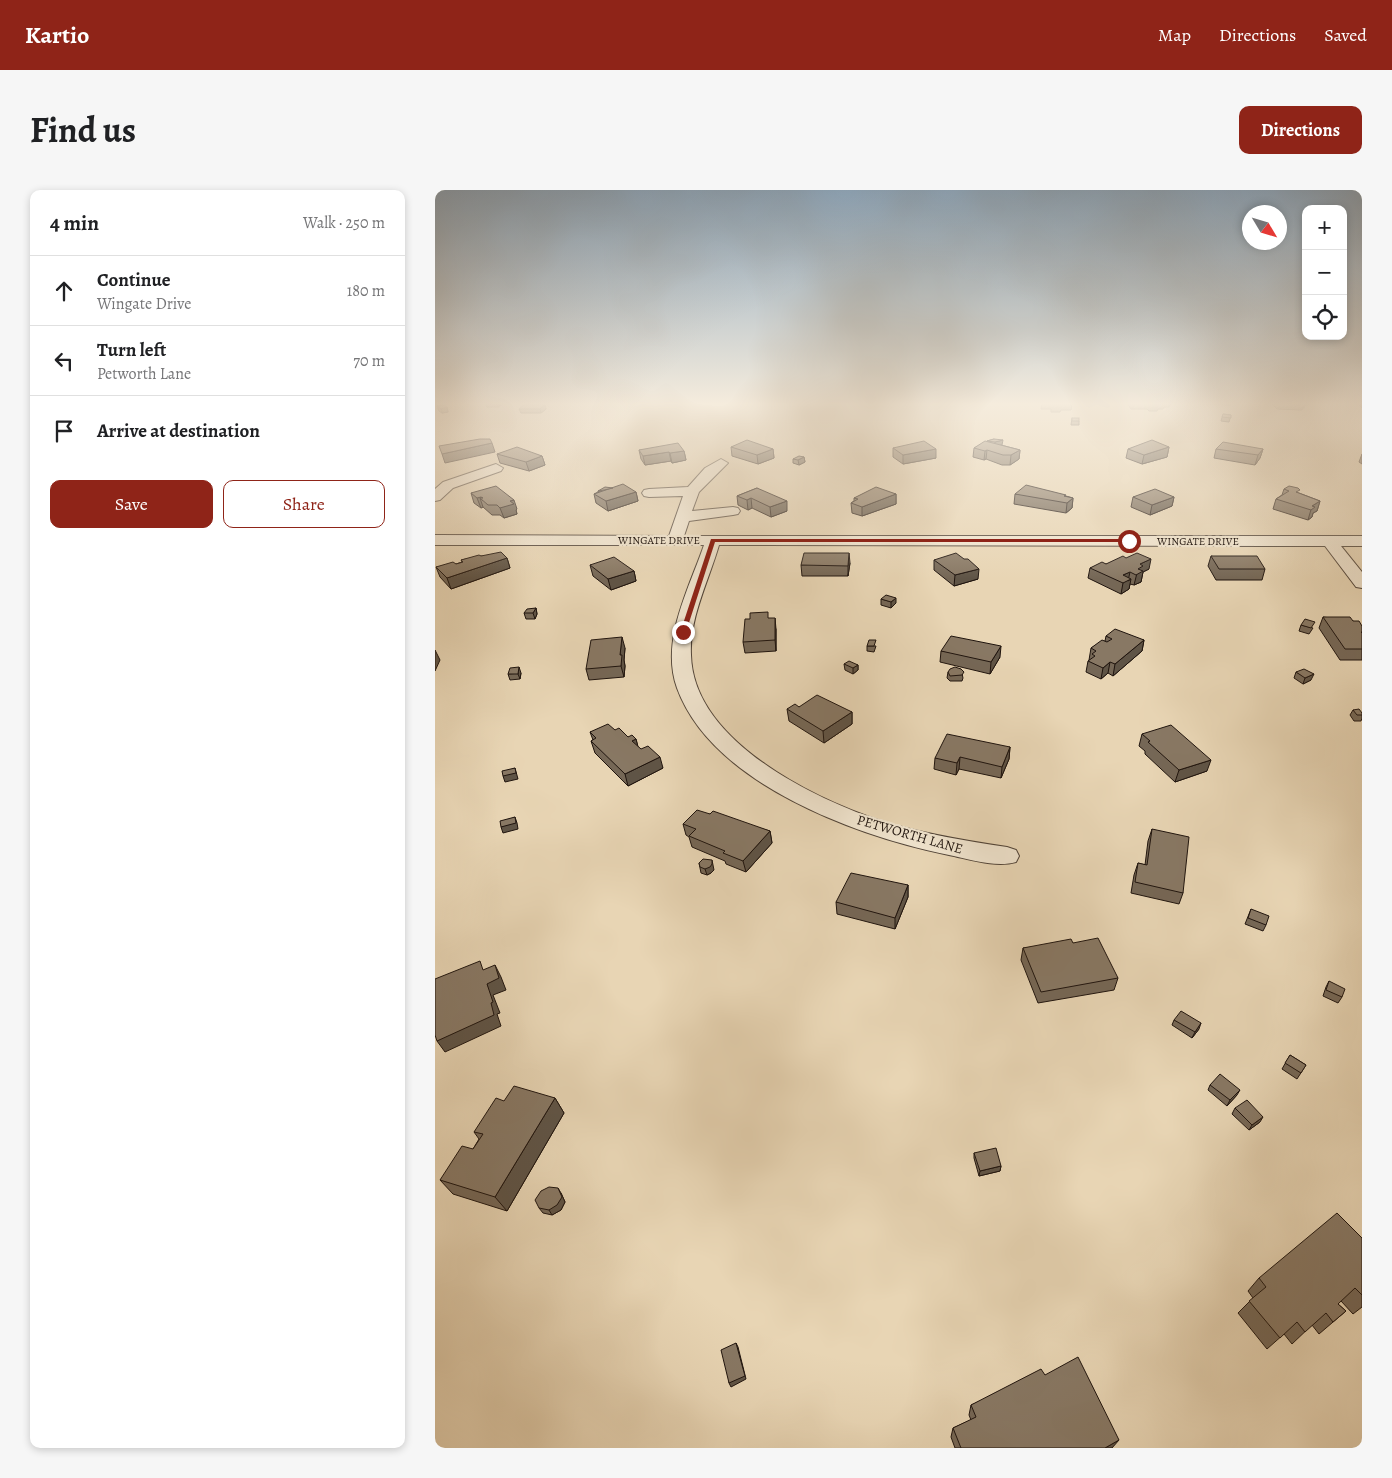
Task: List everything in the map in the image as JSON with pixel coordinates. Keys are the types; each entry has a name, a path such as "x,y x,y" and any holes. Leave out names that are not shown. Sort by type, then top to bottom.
{"street":[{"path":"675,540 692,491 710,471 721,463"},
{"path":"440,492 496,468"},
{"path":"435,474 440,492"},
{"path":"649,492 692,491"},
{"path":"440,492 462,494"},
{"path":"683,517 733,511"},
{"name":"WINGATE DRIVE","path":"435,540 1362,541"},
{"name":"PETWORTH LANE","path":"713,540 683,632 681,657 685,690 706,723 717,736 767,775 795,792 875,827 960,850 1007,856"},
{"path":"1329,541 1362,583"}],"building":[{"path":"623,484 636,492 606,501 594,494"},
{"path":"1026,485 1073,498 1067,503 1015,494"},
{"path":"496,486 514,500 510,501 514,504 500,508 497,505 488,505 480,498 483,498 481,497 477,498 471,493"},
{"path":"1289,486 1300,490 1296,492 1320,501 1312,506 1315,507 1311,510 1276,499 1289,491 1284,489"},
{"path":"605,487 613,488 598,491"},
{"path":"876,487 896,494 862,507 851,503 858,499 854,498"},
{"path":"757,488 787,501 770,507 751,498 747,500 737,496"},
{"path":"1155,489 1174,497 1152,505 1133,497"},
{"path":"501,552 507,558 447,578 436,567 453,562 456,564 463,562 461,560 479,555"},
{"path":"804,553 849,553 848,566 801,565"},
{"path":"956,553 964,559 968,559 979,569 955,575 934,560"},
{"path":"1137,553 1151,559 1140,564 1143,566 1138,569 1143,571 1136,575 1130,572 1123,575 1131,579 1123,583 1090,568 1102,562 1106,564 1123,556 1126,558"},
{"path":"1211,556 1257,556 1265,569 1219,569"},
{"path":"614,557 634,571 608,579 590,565"},
{"path":"886,595 896,598 891,602 881,599"},
{"path":"536,608 533,613 524,613 527,609"},
{"path":"768,612 768,618 775,618 775,640 743,642 745,619 750,619 750,613"},
{"path":"1323,617 1350,617 1353,621 1359,621 1362,626 1362,649 1345,649"},
{"path":"1305,619 1315,622 1311,628 1301,625"},
{"path":"1115,629 1144,640 1115,664 1110,662 1103,668 1088,661 1095,656 1092,654 1096,651 1091,648 1102,640 1107,642 1112,639 1106,636"},
{"path":"951,636 1001,646 991,662 941,651"},
{"path":"622,637 621,666 586,669 591,640"},
{"path":"869,640 876,640 874,646 867,646"},
{"path":"849,661 858,665 853,668 844,664"},
{"path":"519,667 518,674 508,674 510,668"},
{"path":"955,667 964,672 962,675 950,676 948,672"},
{"path":"1304,669 1314,674 1305,678 1296,672"},
{"path":"817,695 852,712 823,731 787,709 795,704 799,707"},
{"path":"1359,709 1362,715 1357,715 1353,710"},
{"path":"608,724 615,730 619,728 628,737 632,735 636,739 632,741 641,749 648,746 660,757 625,774 591,741 596,738 590,732"},
{"path":"1171,725 1211,760 1179,770 1148,742 1150,741 1142,734"},
{"path":"947,734 1010,747 1002,767 960,757 957,763 935,758"},
{"path":"515,768 516,773 503,776 502,771"},
{"path":"697,810 710,814 713,811 770,831 743,861 723,853 725,851 689,836 696,829 683,824"},
{"path":"515,817 516,823 501,827 500,821"},
{"path":"1152,829 1189,837 1183,893 1135,882 1138,863 1147,865"},
{"path":"703,859 712,860 710,867 705,869 700,867 699,863"},
{"path":"851,873 908,885 895,918 836,902"},
{"path":"1251,909 1269,916 1266,925 1248,918"},
{"path":"1098,938 1118,978 1041,992 1023,948 1071,939 1073,943"},
{"path":"480,961 483,970 495,965 499,978 487,984 493,1002 491,1003 494,1015 437,1041 435,1035 435,979"},
{"path":"1329,981 1345,989 1342,997 1326,990"},
{"path":"1181,1011 1201,1023 1195,1032 1174,1020"},
{"path":"1290,1055 1306,1065 1301,1073 1285,1063"},
{"path":"1220,1074 1240,1090 1230,1100 1210,1085"},
{"path":"514,1086 555,1098 495,1197 440,1180 462,1146 473,1149 483,1134 474,1132 496,1098 504,1101"},
{"path":"1247,1100 1263,1117 1252,1125 1235,1108"},
{"path":"996,1148 1001,1166 980,1171 974,1153"},
{"path":"549,1187 558,1188 562,1197 557,1205 549,1210 539,1208 535,1200 541,1191"},
{"path":"1337,1213 1362,1238 1362,1295 1355,1288 1338,1304 1346,1311 1333,1322 1326,1313 1305,1332 1297,1322 1280,1338 1249,1301 1266,1287 1259,1278"},
{"path":"736,1343 745,1376 729,1383 721,1350"},
{"path":"1078,1357 1119,1440 1105,1448 961,1448 953,1428 976,1417 971,1405 1041,1369 1045,1375"}],"route":[{"path":"683,632 713,540 1129,541"}]}
